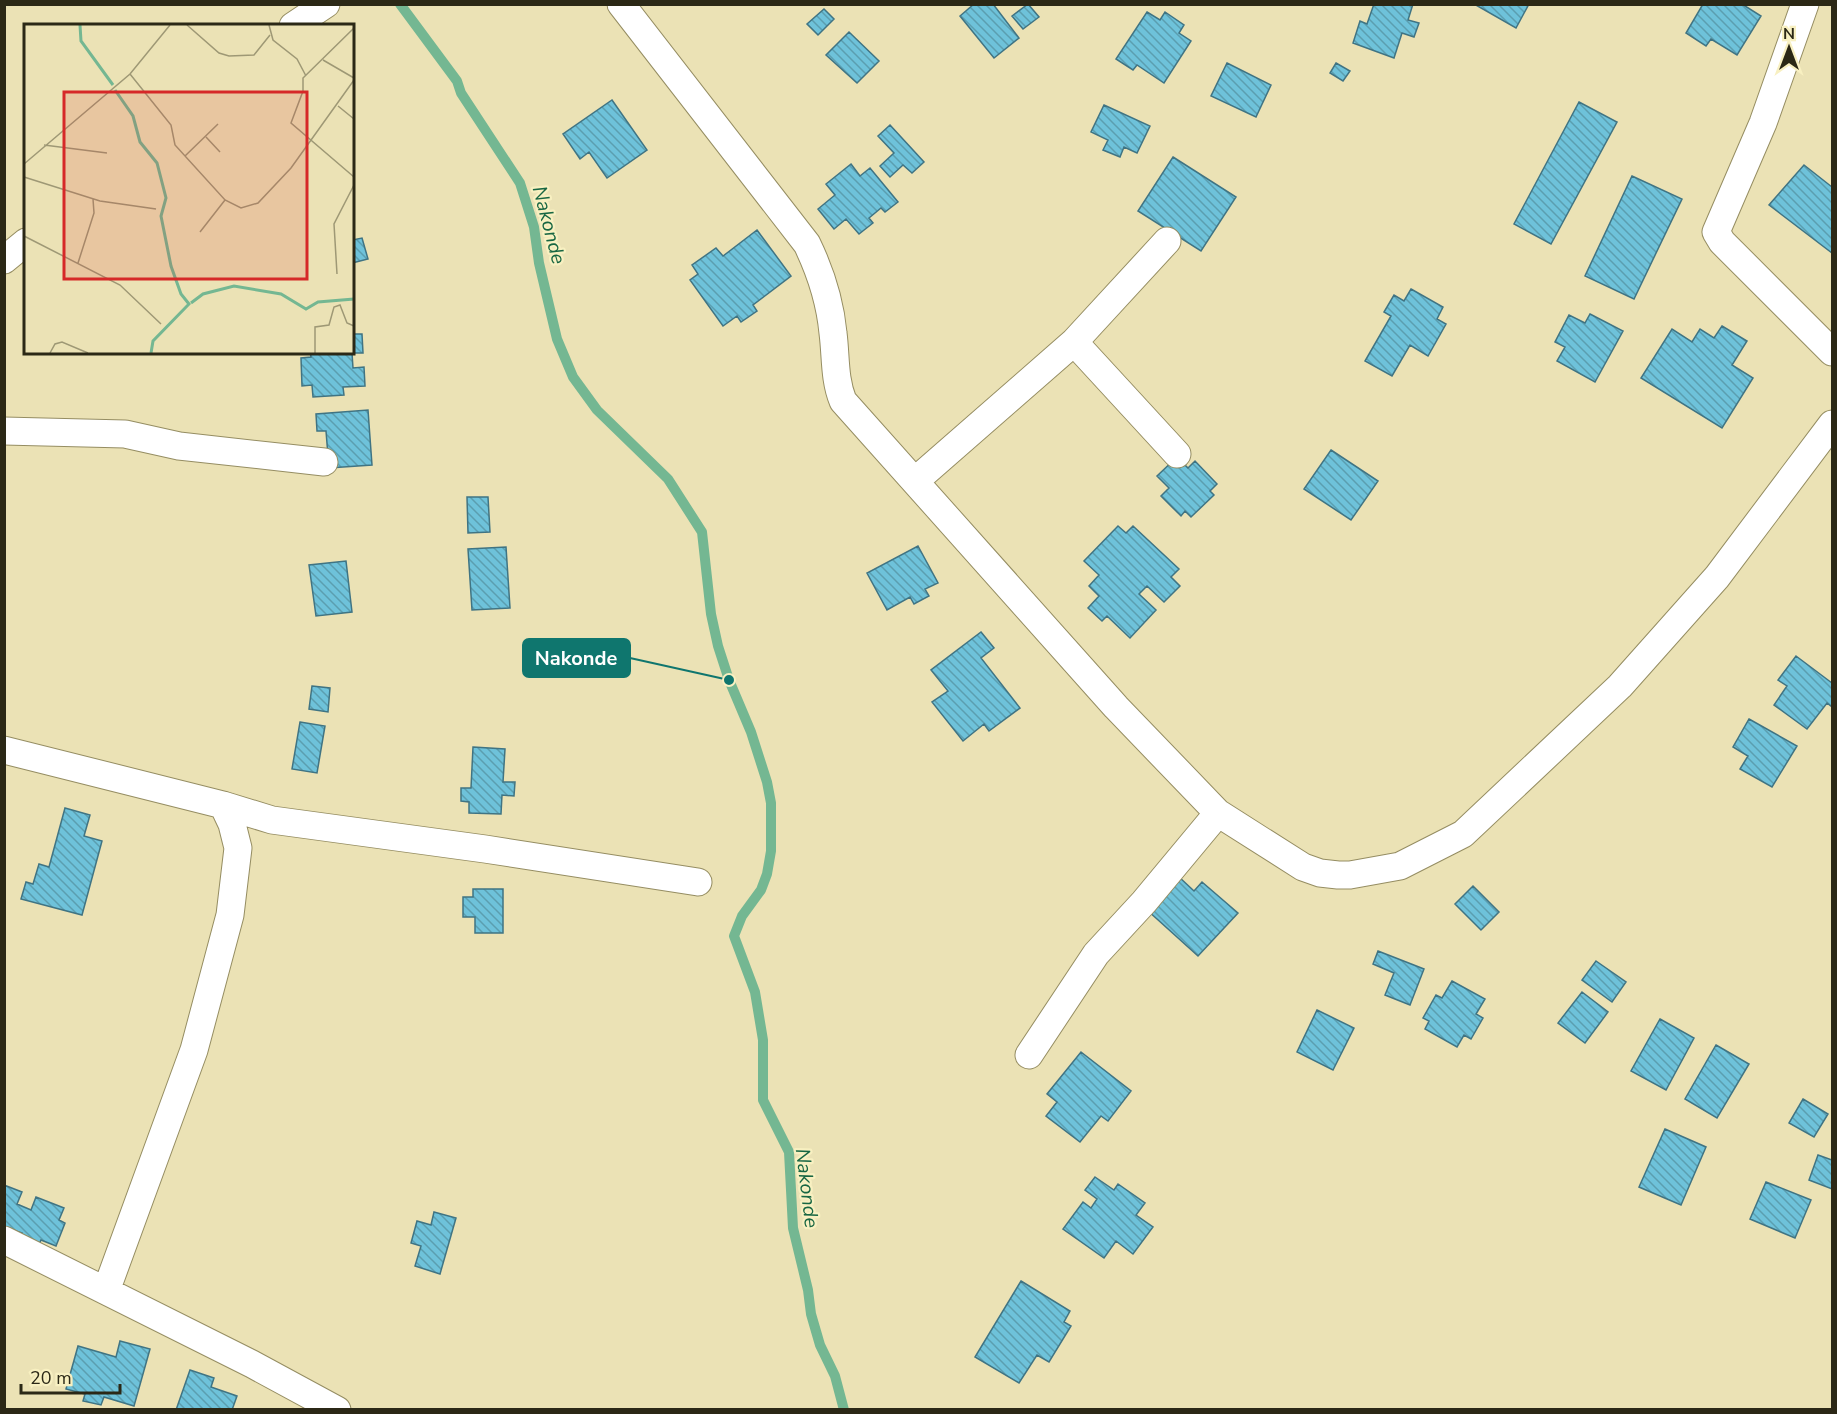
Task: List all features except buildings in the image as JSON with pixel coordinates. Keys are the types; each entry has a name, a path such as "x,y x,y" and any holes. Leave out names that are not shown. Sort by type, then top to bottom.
{"street":[{"path":"296,24 326,4"},
{"path":"621,4 807,244 821,272 828,299 838,384 843,401 1116,707 1218,813 1303,867 1320,873 1350,875 1400,866 1463,834 1620,686 1717,576 1833,424"},
{"path":"1805,4 1763,123 1716,232 1722,242 1833,352"},
{"path":"915,481 1074,342 1167,241"},
{"path":"4,260 24,244"},
{"path":"1074,342 1177,453"},
{"path":"4,431 126,434 179,446 324,462"},
{"path":"4,750 223,805 272,820 485,849 698,882"},
{"path":"106,1291 194,1050 230,915 238,848 232,824 223,805"},
{"path":"1029,1055 1096,954 1144,902 1218,813"},
{"path":"4,1240 252,1364 337,1410"}],"waterway":[{"name":"Nakonde","path":"400,4 457,81 461,93 520,183 534,227 539,263 557,339 573,377 597,410 668,479 702,532 711,614 718,646 729,680 751,732 767,782 771,803 771,851 767,874 761,890 742,916 734,936 755,992 763,1040 763,1100 789,1152 793,1228 808,1290 811,1314 820,1345 835,1376 844,1410"}],"place":[{"name":"Nakonde","path":"729,680"}]}
